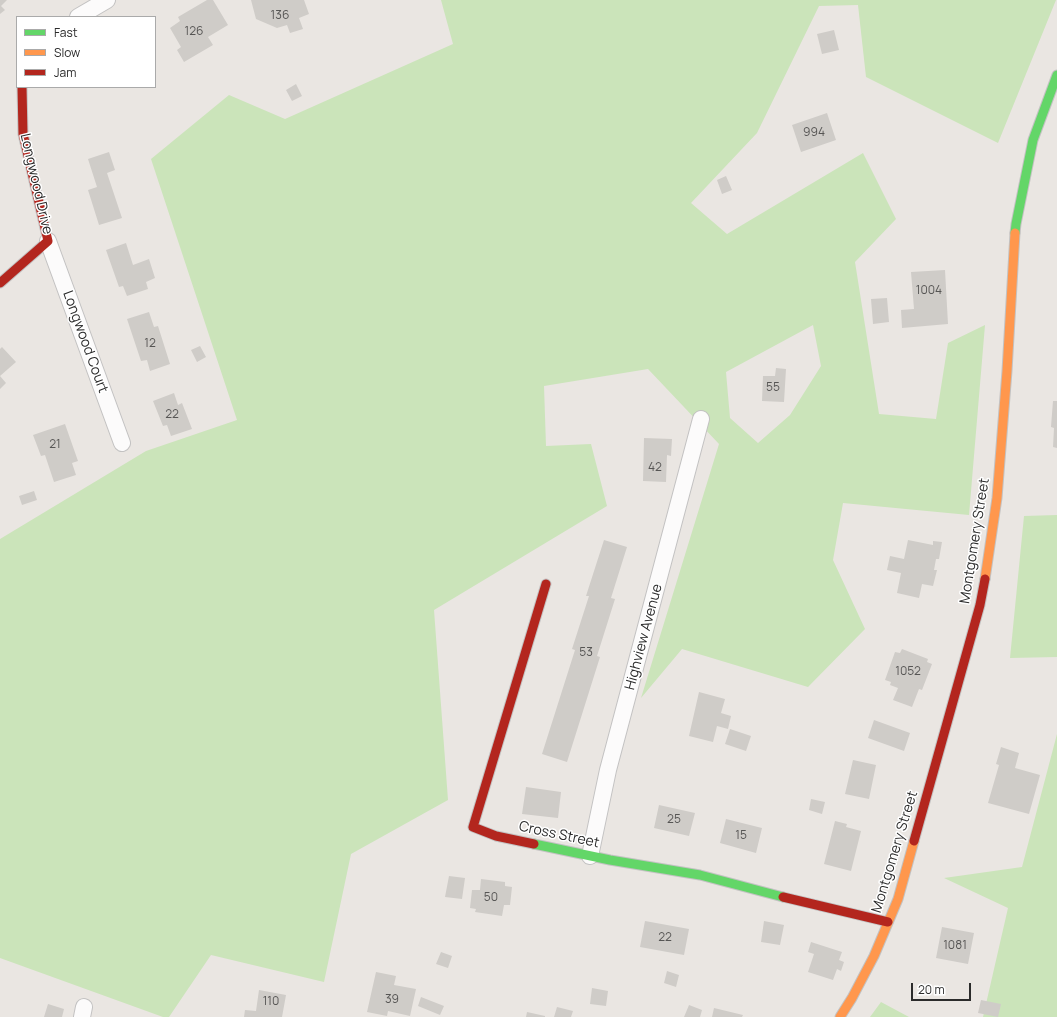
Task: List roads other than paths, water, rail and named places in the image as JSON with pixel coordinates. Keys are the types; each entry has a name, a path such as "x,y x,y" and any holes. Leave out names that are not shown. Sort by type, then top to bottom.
{"main road":[{"name":"Montgomery Street","path":"840,1017 852,998 874,956 898,899 980,605 998,498 1016,224 1033,140 1057,75"},
{"name":"Longwood Drive","path":"0,283 48,241 23,134 22,88"},
{"name":"Cross Street","path":"546,584 473,827 496,836 590,856 700,875 803,902 888,922"}],"street":[{"path":"80,16 107,0"},
{"name":"Longwood Court","path":"48,241 122,443"},
{"name":"Highview Avenue","path":"590,856 608,770 701,419"}]}
